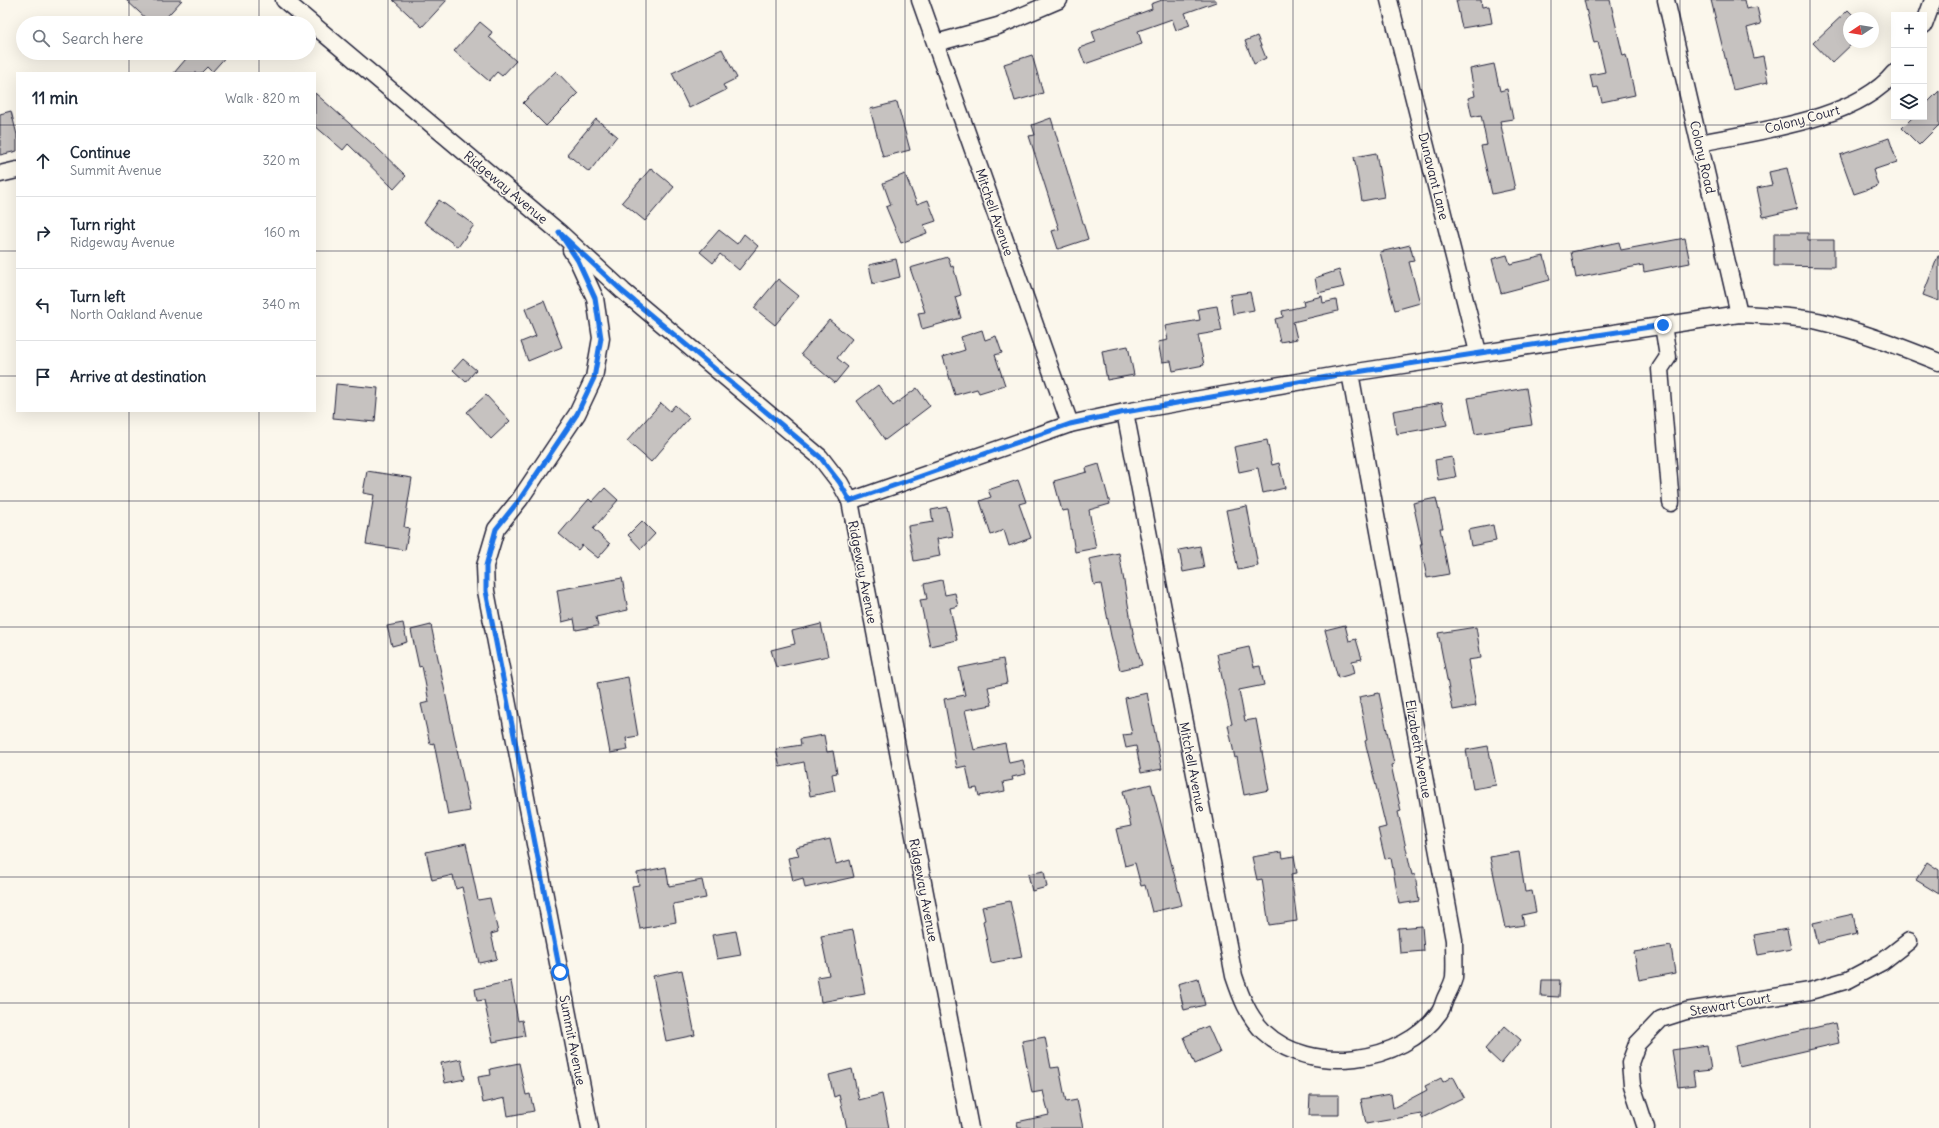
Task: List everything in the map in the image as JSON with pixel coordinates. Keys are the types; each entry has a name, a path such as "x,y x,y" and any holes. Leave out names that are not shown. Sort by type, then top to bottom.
{"street":[{"name":"Ridgeway Avenue","path":"284,0 303,16"},
{"name":"Mitchell Avenue","path":"920,0 1070,424"},
{"path":"936,43 998,26 1059,0"},
{"name":"Dunavant Lane","path":"1389,0 1478,352"},
{"name":"Colony Road","path":"1666,0 1739,314"},
{"path":"1927,17 1933,0"},
{"name":"Ridgeway Avenue","path":"316,27 559,232 622,291 820,457 840,483 850,501 970,1128"},
{"name":"Colony Court","path":"1700,143 1825,115 1855,104 1888,81 1891,77"},
{"path":"0,174 16,170"},
{"name":"Summit Avenue","path":"559,232 578,261 595,298 601,338 594,378 577,414 520,499 496,529 486,566 486,591 590,1128"},
{"path":"850,501 1070,424 1125,412 1478,352 1739,314 1779,315 1818,321 1879,339 1939,362"},
{"path":"1663,325 1668,357 1660,369 1671,503"},
{"name":"Elizabeth Avenue","path":"1342,1059 1377,1054 1412,1040 1439,1013 1454,978 1454,940 1350,373"},
{"name":"Mitchell Avenue","path":"1125,412 1234,976 1245,1007 1264,1032 1291,1050 1322,1059 1342,1059"},
{"name":"Stewart Court","path":"1646,1128 1632,1085 1630,1063 1637,1044 1661,1020 1686,1011 1810,990 1848,980 1882,962 1909,941"}],"building":[{"path":"126,0 182,0 167,16 143,16"},
{"path":"393,0 447,0 422,27"},
{"path":"1162,0 1216,0 1216,2 1185,13 1190,25 1176,30 1172,19 1138,31 1142,44 1085,64 1079,48 1096,42 1092,31 1152,9 1151,4"},
{"path":"1456,0 1481,0 1482,7 1489,6 1492,23 1462,28"},
{"path":"1584,0 1610,0 1623,56 1626,55 1635,95 1602,102 1598,87 1593,88 1590,75 1605,72 1598,42 1594,43"},
{"path":"1711,0 1744,0 1746,9 1757,7 1761,24 1747,28 1754,58 1763,56 1768,82 1733,90"},
{"path":"1843,15 1843,48 1848,48 1832,63 1813,43"},
{"path":"480,22 492,32 489,37 516,61 502,76 497,72 489,81 454,51"},
{"path":"1257,36 1266,58 1254,64 1245,41"},
{"path":"722,49 737,78 723,85 726,90 689,108 672,73"},
{"path":"1032,55 1043,93 1015,101 1004,64"},
{"path":"185,60 223,60 212,72 207,67 202,72 175,72"},
{"path":"1494,64 1500,91 1507,89 1513,119 1500,121 1515,189 1492,194 1481,146 1487,145 1481,115 1472,117 1468,98 1475,96 1470,69"},
{"path":"556,71 578,94 546,126 523,103"},
{"path":"1939,91 1939,125 1919,145 1902,128 1910,120 1927,120 1927,103"},
{"path":"316,94 375,146 406,176 394,189 348,144 343,150 316,127"},
{"path":"897,102 910,150 883,157 870,109"},
{"path":"11,111 16,131 16,151 0,155 0,114"},
{"path":"1051,118 1088,239 1058,249 1052,231 1059,229 1029,136 1035,135 1032,125"},
{"path":"596,119 617,136 589,172 567,154"},
{"path":"1889,138 1897,162 1873,170 1878,186 1854,194 1840,155"},
{"path":"1376,153 1384,197 1362,201 1354,157"},
{"path":"651,168 674,187 645,221 622,202"},
{"path":"1787,168 1797,209 1763,217 1757,188 1772,185 1769,172"},
{"path":"905,174 917,204 928,200 936,221 924,225 927,233 901,243 886,207 891,205 883,183"},
{"path":"439,200 474,225 458,247 424,222"},
{"path":"719,230 737,244 744,234 758,246 739,270 720,254 713,263 700,252"},
{"path":"1774,233 1808,233 1808,240 1834,240 1834,267 1774,266"},
{"path":"1685,238 1690,263 1644,272 1643,265 1576,278 1571,252 1619,242 1621,250"},
{"path":"1410,245 1414,261 1409,262 1420,303 1395,310 1380,252"},
{"path":"1507,255 1510,264 1544,256 1550,280 1501,293 1492,259"},
{"path":"1939,256 1939,301 1923,295"},
{"path":"948,257 951,267 953,266 961,295 955,297 961,318 922,329 918,313 925,312 910,268"},
{"path":"896,259 900,277 873,284 869,265"},
{"path":"1339,270 1344,287 1318,293 1315,278"},
{"path":"778,279 799,296 775,325 754,308"},
{"path":"1250,292 1254,310 1233,314 1230,295"},
{"path":"1322,296 1323,303 1336,300 1338,311 1293,322 1297,339 1280,342 1275,319 1283,317 1282,311 1304,306 1303,301"},
{"path":"544,301 562,347 528,361 521,342 536,336 525,309"},
{"path":"1217,306 1222,331 1198,335 1204,365 1173,371 1171,361 1162,362 1158,342 1168,340 1165,326 1200,320 1198,309"},
{"path":"829,320 852,339 837,358 848,367 835,383 801,354"},
{"path":"982,330 985,340 996,336 1002,353 995,355 1005,385 979,393 977,389 955,395 943,357 965,350 961,337"},
{"path":"1128,346 1134,375 1107,380 1102,351"},
{"path":"463,359 476,370 466,382 453,370"},
{"path":"336,384 378,388 375,422 333,418"},
{"path":"878,385 893,406 917,388 930,406 885,440 857,401"},
{"path":"1526,388 1532,425 1475,434 1468,398"},
{"path":"486,395 510,421 491,439 467,412"},
{"path":"1442,402 1447,425 1397,434 1393,411"},
{"path":"661,403 670,411 675,405 689,418 651,462 627,441"},
{"path":"1267,440 1272,465 1279,463 1285,488 1263,493 1258,468 1239,472 1234,447"},
{"path":"1452,457 1456,477 1438,480 1435,460"},
{"path":"1099,464 1110,504 1089,510 1096,548 1075,552 1068,510 1062,511 1054,481 1087,472 1086,468"},
{"path":"367,471 412,478 404,527 409,528 405,550 366,544 374,495 363,493"},
{"path":"1018,480 1026,502 1019,504 1031,538 1009,546 1004,530 991,535 980,501 991,497 988,490"},
{"path":"605,488 618,500 593,529 610,544 598,558 582,545 578,550 559,534 589,499 592,502"},
{"path":"1436,498 1443,528 1440,528 1449,574 1427,578 1420,544 1422,544 1413,503"},
{"path":"1247,506 1258,566 1238,570 1226,510"},
{"path":"947,507 953,536 937,539 940,556 914,561 908,526 933,522 931,510"},
{"path":"642,521 655,534 641,549 628,535"},
{"path":"1493,525 1496,541 1471,546 1468,530"},
{"path":"1200,546 1204,568 1183,572 1179,550"},
{"path":"1119,553 1134,638 1142,665 1120,670 1111,636 1101,584 1094,585 1089,559"},
{"path":"622,578 628,610 596,617 598,626 576,630 574,619 562,622 557,590"},
{"path":"942,580 945,595 955,593 958,606 950,608 957,640 930,646 920,600 927,599 924,584"},
{"path":"403,623 407,642 392,646 387,626"},
{"path":"821,624 828,656 776,667 771,650 795,644 792,631"},
{"path":"431,625 470,811 448,815 434,743 430,744 421,704 429,702 422,666 419,667 411,630"},
{"path":"1345,625 1349,641 1356,639 1362,659 1352,661 1355,673 1338,678 1325,630"},
{"path":"1476,627 1481,658 1468,660 1476,706 1453,710 1438,633"},
{"path":"1249,647 1254,667 1260,666 1264,685 1239,690 1245,721 1256,719 1269,790 1244,795 1237,757 1235,758 1228,725 1232,724 1217,654"},
{"path":"1003,659 1007,683 988,687 992,705 965,710 974,750 1005,743 1009,763 1023,760 1026,774 1012,777 1013,780 1003,782 1005,791 979,796 977,788 971,789 966,766 957,768 944,699 965,695 959,668"},
{"path":"628,677 638,736 626,738 628,750 610,753 597,683"},
{"path":"1147,693 1162,769 1141,773 1136,746 1126,748 1123,735 1132,734 1125,698"},
{"path":"1379,693 1394,764 1391,765 1401,811 1398,812 1412,875 1415,874 1419,901 1399,904 1391,858 1385,859 1378,829 1386,827 1365,741 1367,740 1359,697"},
{"path":"824,735 827,752 833,751 837,773 832,774 835,791 810,796 804,762 780,767 776,749 801,745 800,739"},
{"path":"1488,746 1496,785 1473,789 1466,750"},
{"path":"1151,784 1182,905 1152,912 1145,885 1141,886 1135,863 1125,866 1116,829 1131,826 1123,791"},
{"path":"830,839 836,864 850,860 854,877 805,888 803,878 793,881 788,858 799,856 796,847"},
{"path":"466,843 478,900 490,898 498,932 491,934 497,959 479,963 462,887 456,889 453,875 432,880 426,852"},
{"path":"1282,852 1283,858 1294,856 1297,873 1291,874 1297,921 1269,925 1262,879 1257,880 1252,857"},
{"path":"1519,852 1525,892 1532,891 1536,912 1522,915 1524,925 1505,928 1490,857"},
{"path":"1927,862 1939,870 1939,894 1916,880"},
{"path":"666,867 669,886 702,880 706,898 673,904 676,922 640,929 632,886 639,885 637,873"},
{"path":"1044,871 1047,887 1032,891 1028,874"},
{"path":"1010,901 1022,957 991,963 983,921 985,920 982,907"},
{"path":"1853,914 1857,934 1818,943 1813,923"},
{"path":"1422,926 1424,951 1400,953 1398,928"},
{"path":"1787,929 1791,949 1758,955 1754,935"},
{"path":"853,930 865,994 821,1002 817,977 829,975 821,936"},
{"path":"736,931 741,955 717,959 712,935"},
{"path":"1671,946 1675,973 1639,980 1634,952"},
{"path":"682,970 695,1035 666,1041 653,976"},
{"path":"1198,978 1205,1005 1184,1010 1178,984"},
{"path":"1542,980 1560,980 1559,997 1541,996"},
{"path":"511,981 518,1021 522,1020 525,1036 493,1042 484,1000 477,1001 475,989"},
{"path":"1835,1023 1839,1043 1739,1066 1735,1046"},
{"path":"1208,1026 1220,1053 1195,1064 1184,1037"},
{"path":"1505,1026 1521,1040 1501,1064 1485,1049"},
{"path":"1045,1037 1051,1068 1059,1067 1066,1102 1077,1100 1083,1128 1018,1128 1017,1122 1049,1115 1043,1091 1032,1093 1022,1041"},
{"path":"1707,1045 1711,1070 1693,1072 1695,1085 1678,1087 1672,1050"},
{"path":"461,1059 465,1079 445,1083 441,1063"},
{"path":"519,1063 526,1095 530,1094 534,1111 508,1116 505,1098 483,1103 478,1077 491,1075 490,1069"},
{"path":"852,1069 859,1100 882,1094 889,1128 847,1128 839,1095 834,1097 829,1075"},
{"path":"1453,1076 1464,1097 1422,1118 1421,1114 1366,1124 1361,1099 1391,1094 1393,1108 1427,1090 1425,1086 1441,1078 1443,1082"},
{"path":"1310,1095 1339,1095 1339,1115 1309,1115"}],"route":[{"path":"560,972 486,591 486,566 496,529 520,499 577,414 594,378 601,338 595,298 578,261 559,232 622,291 820,457 840,483 850,501 1070,424 1125,412 1478,352 1663,325"}]}
